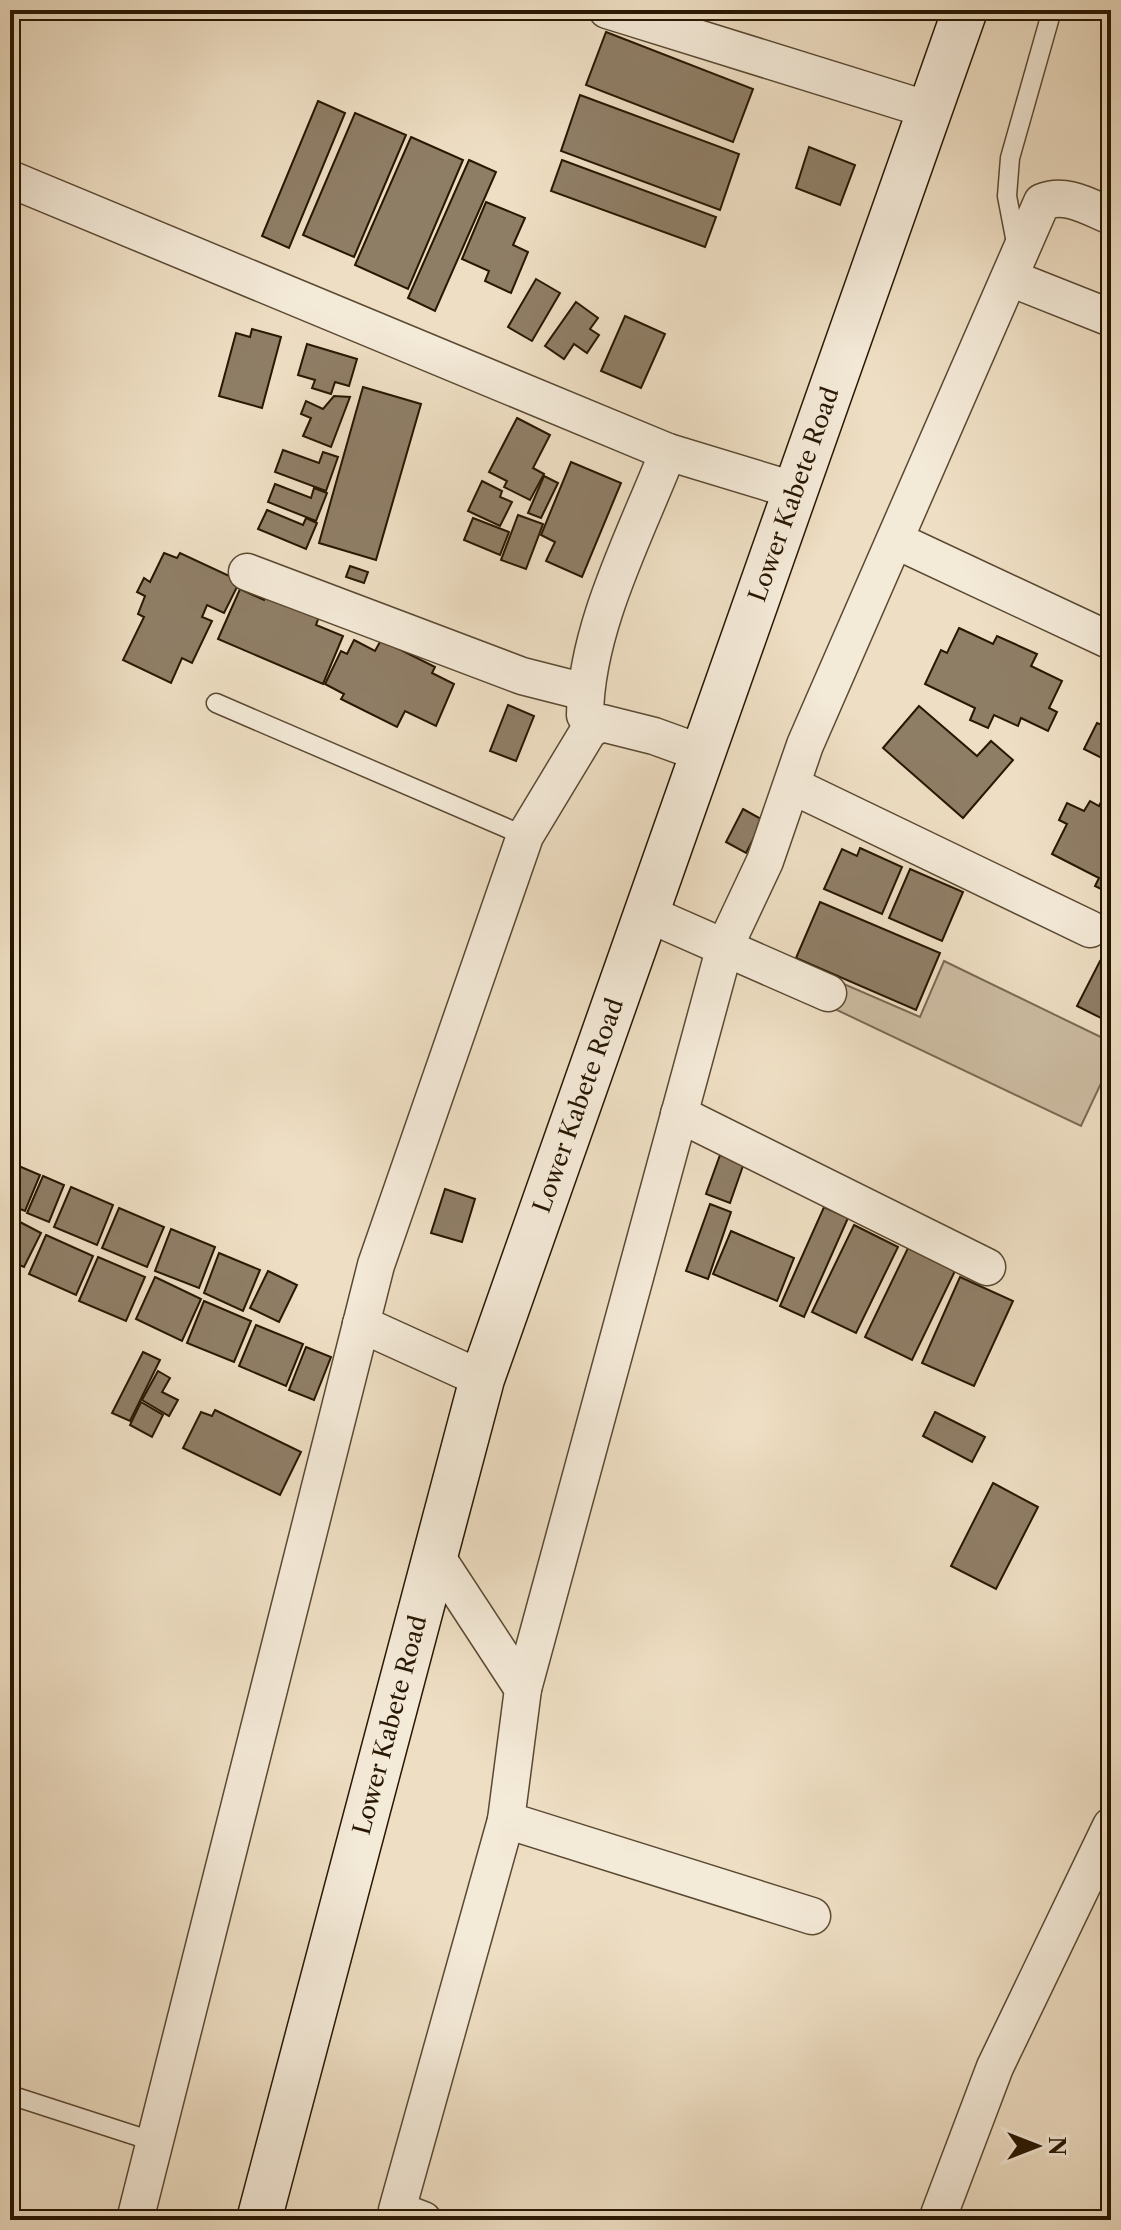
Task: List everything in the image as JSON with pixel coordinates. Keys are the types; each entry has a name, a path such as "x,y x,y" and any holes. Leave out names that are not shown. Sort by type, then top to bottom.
{"main road":[{"name":"Lower Kabete Road","path":"259,2220 482,1379 793,490 965,10"}],"street":[{"path":"607,10 929,110"},
{"path":"10,179 668,452 793,490"},
{"path":"423,2220 397,2210 506,1820 523,1689 725,946 765,861 805,745 1042,202 1053,197 1067,199 1111,216"},
{"path":"1014,267 1111,318"},
{"path":"585,737 586,674 605,614 668,452"},
{"path":"895,540 1111,641"},
{"path":"247,572 509,671 585,692"},
{"path":"135,2220 376,1265 525,836 585,737 602,723 654,736 701,753"},
{"path":"793,786 1090,929"},
{"path":"646,913 828,993"},
{"path":"679,1114 987,1267"},
{"path":"361,1324 482,1379"},
{"path":"436,1556 523,1689"},
{"path":"506,1820 812,1916"},
{"path":"937,2220 995,2067 1111,1826"}],"lane":[{"path":"1014,267 1007,196 1010,158 1052,10"},
{"path":"216,703 525,836"},
{"path":"10,2095 155,2142"}],"shaded area":[{"path":"944,961 1111,1042 1111,1062 1081,1126 797,991 807,968 920,1017"}],"building":[{"path":"606,32 753,89 733,142 586,85"},
{"path":"580,95 739,154 720,210 561,151"},
{"path":"318,101 345,113 289,248 262,236"},
{"path":"355,113 406,135 354,257 303,235"},
{"path":"411,137 463,160 408,289 355,265"},
{"path":"809,147 855,165 840,205 796,188"},
{"path":"469,160 496,172 435,311 408,298"},
{"path":"562,160 716,217 705,247 551,191"},
{"path":"486,202 525,218 513,245 528,252 511,293 485,281 489,271 462,259"},
{"path":"536,279 560,293 532,341 508,327"},
{"path":"576,302 598,318 590,329 599,335 587,353 574,344 564,359 545,346"},
{"path":"625,316 665,334 641,388 601,371"},
{"path":"252,329 281,337 262,408 219,396 236,333 250,337"},
{"path":"307,344 357,359 349,386 335,382 331,394 312,388 315,380 298,375"},
{"path":"363,387 421,404 376,560 319,543"},
{"path":"334,396 350,397 331,447 303,436 311,418 301,414 306,401 323,409"},
{"path":"517,418 550,435 533,468 544,474 530,500 504,487 507,481 489,472"},
{"path":"283,450 319,463 323,452 338,457 326,491 275,472"},
{"path":"571,462 621,483 582,577 546,561 555,542 541,535"},
{"path":"544,476 558,483 541,518 528,513"},
{"path":"482,481 502,491 500,497 512,502 500,526 468,511"},
{"path":"275,484 311,498 314,488 327,493 316,521 268,502"},
{"path":"267,510 303,525 306,518 317,523 306,549 258,529"},
{"path":"518,515 543,524 526,569 501,560"},
{"path":"473,518 509,532 500,555 464,540"},
{"path":"164,553 177,558 180,553 240,581 224,613 207,605 202,617 212,621 192,663 182,658 171,683 123,660 144,617 138,614 145,596 137,592 144,578 150,582"},
{"path":"350,566 368,572 364,583 346,577"},
{"path":"240,589 264,600 268,591 320,614 316,625 343,636 323,684 218,639"},
{"path":"959,628 993,644 997,636 1037,654 1031,666 1062,681 1049,708 1057,712 1048,731 1021,718 1018,726 994,715 988,728 970,720 975,708 925,684 941,650 947,653"},
{"path":"354,640 375,651 381,640 435,667 432,673 454,684 436,726 405,711 397,727 341,699 344,694 325,684 341,651 347,654"},
{"path":"508,705 534,716 516,761 490,751"},
{"path":"919,706 977,756 991,741 1013,760 963,818 883,748"},
{"path":"1111,714 1111,768 1103,764 1106,760 1084,749 1097,723 1105,726"},
{"path":"1102,800 1111,805 1111,894 1095,886 1099,878 1052,854 1067,824 1059,820 1067,803 1084,811 1090,801 1099,806"},
{"path":"743,809 763,820 746,853 726,842"},
{"path":"860,848 902,867 882,914 824,889 842,849 857,856"},
{"path":"910,869 963,892 942,941 889,918"},
{"path":"820,902 940,953 916,1010 796,958"},
{"path":"1100,961 1111,967 1111,1023 1077,1006"},
{"path":"720,1155 744,1163 730,1203 706,1194"},
{"path":"14,1164 40,1175 25,1211 10,1205 10,1174"},
{"path":"43,1176 64,1185 49,1222 27,1213"},
{"path":"71,1187 113,1205 97,1245 54,1227"},
{"path":"445,1189 475,1199 462,1242 431,1233"},
{"path":"710,1204 731,1212 708,1279 686,1271"},
{"path":"824,1207 848,1218 804,1317 780,1306"},
{"path":"119,1208 164,1227 147,1267 102,1248"},
{"path":"18,1221 41,1233 24,1267 10,1261 10,1237"},
{"path":"854,1225 898,1247 856,1333 812,1312"},
{"path":"171,1229 215,1247 199,1288 155,1271"},
{"path":"731,1231 794,1258 777,1301 713,1274"},
{"path":"46,1235 93,1256 76,1295 29,1274"},
{"path":"908,1248 955,1271 912,1360 865,1337"},
{"path":"219,1253 260,1270 243,1311 204,1293"},
{"path":"98,1257 145,1277 126,1321 79,1301"},
{"path":"268,1271 297,1285 279,1322 250,1308"},
{"path":"155,1277 201,1299 182,1341 136,1319"},
{"path":"960,1277 1013,1301 974,1386 922,1363"},
{"path":"204,1301 251,1321 234,1362 187,1343"},
{"path":"256,1325 303,1344 286,1386 239,1366"},
{"path":"306,1347 331,1357 314,1400 289,1390"},
{"path":"143,1352 160,1360 130,1421 112,1413"},
{"path":"158,1371 170,1378 162,1392 178,1400 169,1416 142,1400"},
{"path":"141,1402 163,1415 152,1437 130,1425"},
{"path":"215,1410 301,1452 280,1495 183,1448 201,1412 212,1416"},
{"path":"935,1412 985,1437 972,1462 923,1436"},
{"path":"993,1483 1038,1507 996,1589 951,1566"}]}
